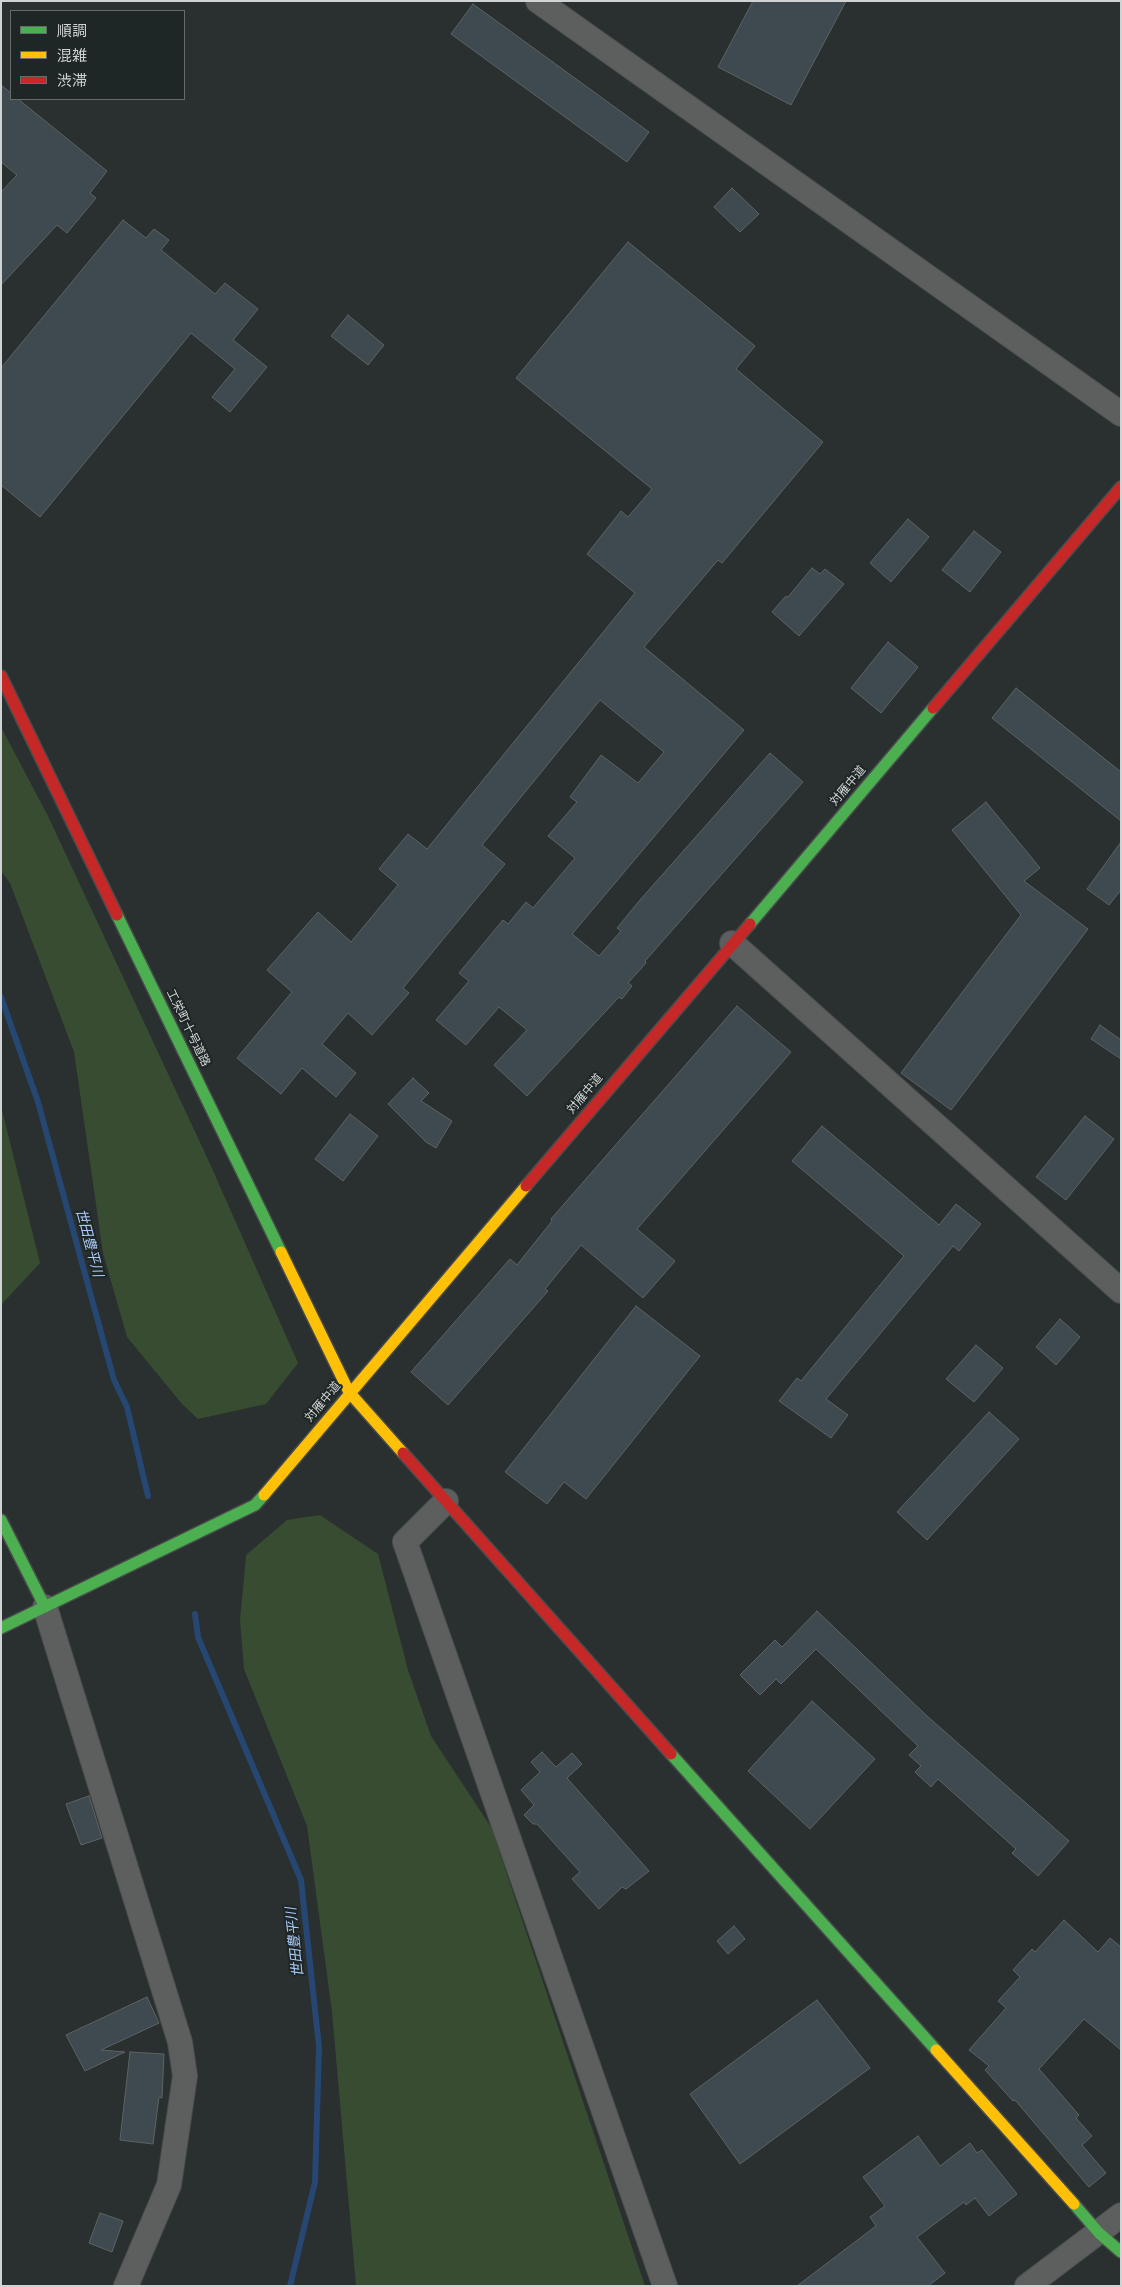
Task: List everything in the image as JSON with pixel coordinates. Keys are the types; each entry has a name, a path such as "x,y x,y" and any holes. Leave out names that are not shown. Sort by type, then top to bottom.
{"street":[{"path":"538,1 1121,414"},
{"name":"対雁中道","path":"1,1628 255,1506 349,1392 1121,487"},
{"name":"工栄町十号道路","path":"1,676 349,1392 1099,2234 1121,2252"},
{"path":"732,943 1121,1291"},
{"path":"446,1501 405,1542 665,2286"},
{"path":"1,1520 44,1607 180,2042 185,2076 169,2185 126,2286"},
{"path":"1027,2286 1099,2234 1121,2215"},
{"path":"1099,2234 1121,2225"}],"green space":[{"path":"1,727 48,816 211,1166 298,1363 266,1404 198,1419 182,1404 127,1337 103,1253 74,1052 10,883 1,871"},
{"path":"1,1106 40,1263 1,1305"},
{"path":"320,1515 378,1554 408,1670 431,1736 491,1827 645,2286 356,2286 332,2012 307,1826 244,1669 240,1620 246,1555 287,1520"}],"building":[{"path":"753,1 846,1 791,105 718,67"},
{"path":"473,4 649,132 627,162 451,34"},
{"path":"1,85 10,92 10,100 19,100 107,171 90,193 96,198 67,233 57,225 1,285 1,192 17,175 1,162"},
{"path":"732,188 759,214 740,232 714,207"},
{"path":"123,220 146,238 154,229 169,240 161,250 215,294 225,283 258,309 233,340 267,367 230,412 212,397 235,369 191,333 40,517 1,485 1,368"},
{"path":"628,242 755,346 736,369 823,442 722,563 718,560 644,647 744,730 572,934 599,956 621,931 617,928 640,900 770,753 803,782 645,961 646,963 628,983 632,986 622,999 619,997 527,1096 494,1065 527,1030 499,1007 466,1045 436,1020 469,981 459,973 503,920 508,924 526,902 533,908 575,858 548,836 577,802 570,797 601,755 638,783 664,752 600,700 482,845 505,864 403,988 409,993 372,1035 348,1013 322,1044 356,1073 336,1097 302,1068 281,1094 237,1058 292,992 267,970 318,912 351,942 398,885 379,869 408,834 427,849 635,593 587,554 621,511 628,517 652,489 516,378"},
{"path":"348,315 384,345 368,365 331,336"},
{"path":"908,519 929,537 891,582 870,563"},
{"path":"974,531 1001,552 970,592 942,570"},
{"path":"812,568 820,574 825,569 844,584 799,636 772,612 786,596 788,597"},
{"path":"888,642 918,667 881,713 851,688"},
{"path":"1016,688 1121,772 1121,821 992,718"},
{"path":"986,802 1040,868 1024,881 1088,929 951,1110 901,1073 1021,915 952,830"},
{"path":"1121,842 1121,890 1109,905 1087,889"},
{"path":"737,1006 791,1052 637,1229 675,1261 643,1298 581,1245 545,1289 548,1291 448,1405 411,1372 510,1259 517,1265 552,1221 551,1219"},
{"path":"1100,1025 1121,1040 1121,1059 1091,1039"},
{"path":"413,1078 429,1093 421,1101 452,1121 436,1148 426,1142 388,1104"},
{"path":"350,1114 378,1136 343,1181 315,1159"},
{"path":"1085,1116 1114,1139 1066,1200 1036,1177"},
{"path":"822,1126 939,1225 956,1204 981,1224 959,1251 953,1246 826,1399 848,1415 831,1438 779,1401 797,1378 801,1381 904,1256 792,1161"},
{"path":"636,1306 700,1356 586,1499 564,1482 547,1504 505,1472"},
{"path":"1060,1319 1080,1337 1056,1365 1036,1347"},
{"path":"976,1345 1003,1368 974,1402 946,1379"},
{"path":"989,1412 1019,1439 927,1540 897,1512"},
{"path":"817,1611 927,1716 1069,1841 1038,1876 1012,1853 1016,1849 938,1779 931,1787 915,1772 921,1766 909,1755 918,1746 816,1649 781,1684 776,1679 760,1695 740,1675 775,1640 782,1647"},
{"path":"812,1701 875,1759 810,1829 748,1771"},
{"path":"542,1752 556,1767 572,1753 582,1764 567,1778 649,1871 626,1889 622,1887 599,1909 572,1879 580,1872 537,1824 533,1824 524,1815 534,1805 521,1790 540,1772 531,1762"},
{"path":"89,1796 102,1838 81,1845 66,1804"},
{"path":"1064,1920 1098,1952 1110,1938 1121,1947 1121,2050 1084,2019 1039,2069 1079,2115 1076,2118 1092,2136 1082,2145 1106,2173 1089,2187 1015,2100 1013,2101 985,2070 989,2066 969,2050 1006,2008 998,2001 1020,1977 1013,1970 1032,1949 1035,1952"},
{"path":"734,1926 745,1939 728,1954 717,1941"},
{"path":"147,1997 159,2023 101,2050 125,2052 85,2071 66,2035"},
{"path":"817,2000 870,2068 740,2164 690,2094"},
{"path":"130,2052 164,2054 162,2098 159,2097 153,2144 120,2140"},
{"path":"918,2136 940,2166 970,2143 977,2153 982,2150 1017,2194 989,2216 975,2198 966,2205 964,2202 917,2237 945,2273 928,2286 797,2286 876,2226 870,2217 885,2206 863,2177"},
{"path":"100,2213 123,2221 112,2252 89,2243"}],"waterway":[{"name":"世田豊平川","path":"1,997 38,1102 114,1380 127,1407 148,1496"},
{"name":"世田豊平川","path":"195,1614 198,1637 301,1880 319,2047 315,2182 290,2286"}],"traffic: fast":[{"path":"750,924 933,708"},
{"path":"117,915 281,1252"},
{"path":"1,1628 255,1505 264,1495"},
{"path":"1,1520 45,1607"},
{"path":"671,1754 936,2050"},
{"path":"1074,2204 1099,2233 1121,2252"}],"traffic: slow":[{"path":"264,1495 526,1186"},
{"path":"281,1252 349,1392 403,1453"},
{"path":"936,2050 1074,2204"}],"traffic: jam":[{"path":"933,708 1121,487"},
{"path":"1,676 117,915"},
{"path":"526,1186 750,924"},
{"path":"403,1453 671,1754"}]}
